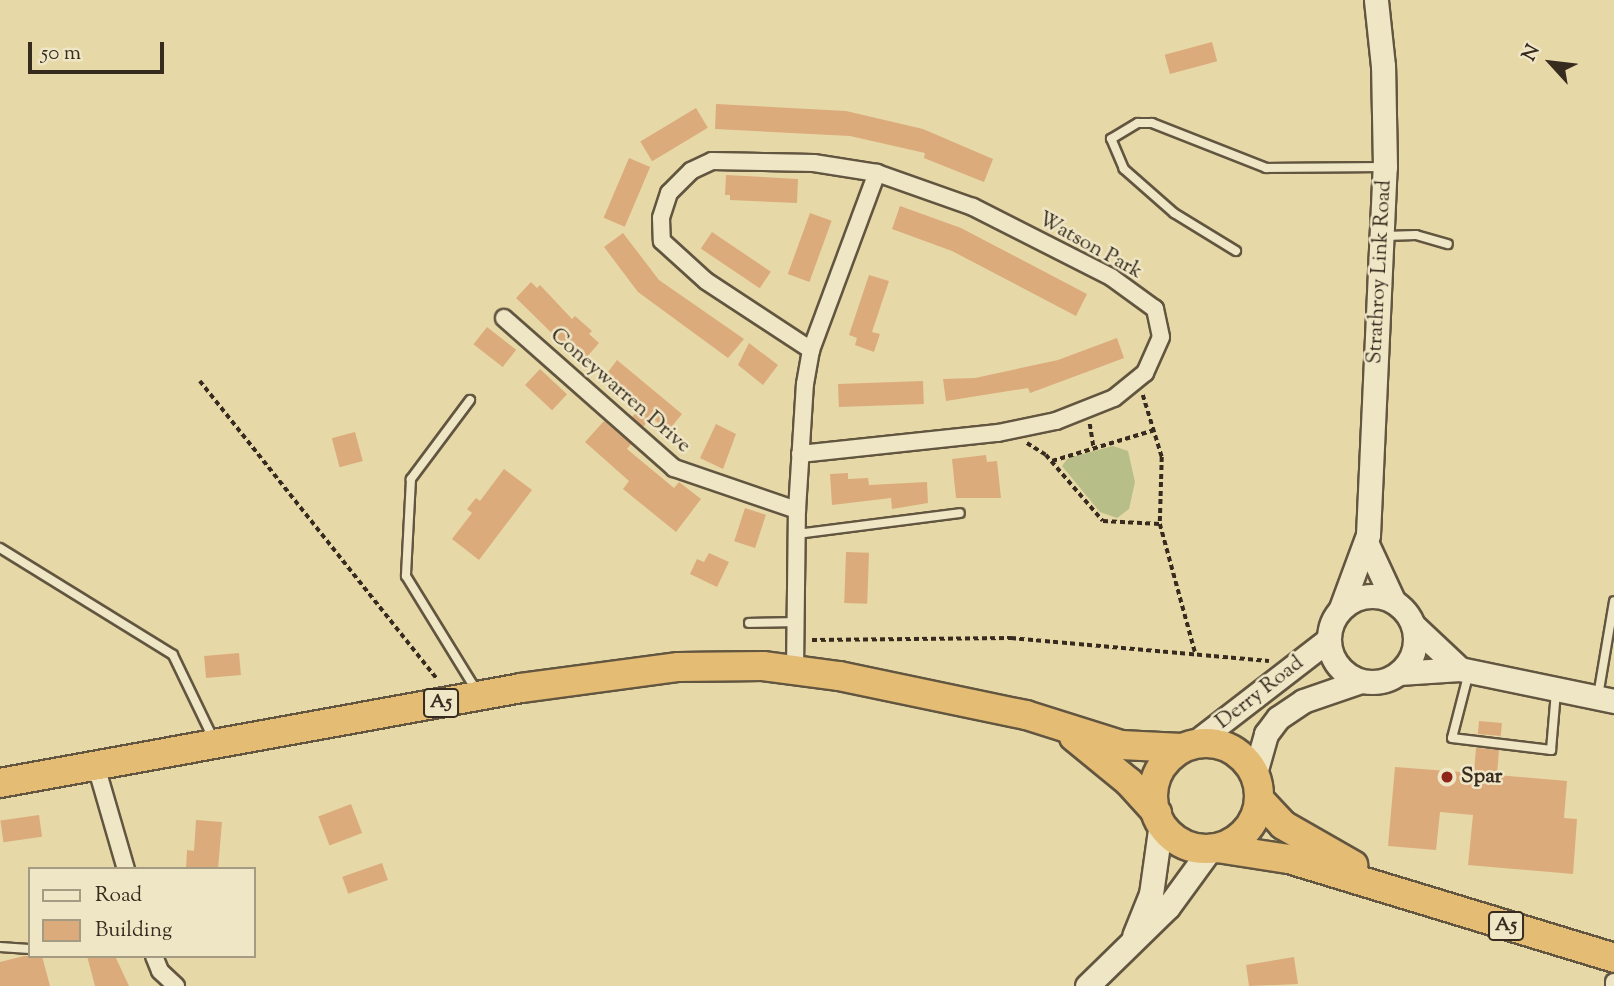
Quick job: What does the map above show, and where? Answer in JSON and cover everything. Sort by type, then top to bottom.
[{"type":"highway","name":"A5","points":[[0,783],[448,701],[679,667],[794,670],[943,695],[1121,746],[1187,747],[1215,743],[1231,749],[1283,825],[1398,889]]},
{"type":"highway","name":"A5","points":[[1060,727],[1129,782],[1159,818],[1187,845],[1289,859],[1398,889],[1614,958]]},
{"type":"highway","points":[[1159,818],[1154,789],[1159,772],[1187,747]]},
{"type":"highway","points":[[1214,848],[1243,835],[1252,823],[1257,786]]},
{"type":"main road","name":"Strathroy Link Road","points":[[1341,608],[1367,544],[1385,167],[1383,65],[1376,0]]},
{"type":"main road","name":"Strathroy Link Road","points":[[1367,544],[1393,600]]},
{"type":"main road","points":[[1464,671],[1414,626],[1393,600],[1364,596],[1341,608],[1328,640],[1339,668],[1361,681],[1375,682],[1399,673],[1464,671],[1556,692],[1606,700]]},
{"type":"main road","points":[[1399,673],[1414,652],[1414,626]]},
{"type":"main road","name":"Derry Road","points":[[1187,747],[1328,640]]},
{"type":"main road","name":"Derry Road","points":[[1257,786],[1266,734],[1278,718],[1303,701],[1361,681]]},
{"type":"main road","points":[[1132,942],[1151,894],[1159,818]]},
{"type":"main road","points":[[1087,986],[1168,907],[1214,848]]},
{"type":"street","name":"Watson Park","points":[[800,454],[998,433],[1056,421],[1114,398],[1145,373],[1161,337],[1155,309],[1111,277],[973,207],[877,173],[814,163],[712,161],[691,171],[669,193],[661,218],[662,241],[706,281],[811,350]]},
{"type":"street","points":[[794,670],[797,510],[811,350],[877,173]]},
{"type":"street","name":"Coneywarren Drive","points":[[504,318],[674,468],[797,510]]},
{"type":"street","points":[[96,766],[126,867]]},
{"type":"street","points":[[155,958],[160,971],[176,986]]},
{"type":"lane","points":[[1236,251],[1174,213],[1124,169],[1111,139],[1138,123],[1152,123],[1266,167],[1385,167]]},
{"type":"lane","points":[[1382,236],[1416,235],[1448,244]]},
{"type":"lane","points":[[470,400],[411,479],[406,576],[480,696]]},
{"type":"lane","points":[[797,534],[960,513]]},
{"type":"lane","points":[[0,548],[173,655],[216,744]]},
{"type":"lane","points":[[1606,700],[1614,601]]},
{"type":"lane","points":[[749,623],[796,622]]},
{"type":"lane","points":[[1464,671],[1452,738],[1551,750],[1556,692]]},
{"type":"lane","points":[[0,947],[28,949]]},
{"type":"path","points":[[1135,381],[1155,430],[1162,457],[1160,524],[1195,653]]},
{"type":"path","points":[[200,382],[439,681],[448,701]]},
{"type":"path","points":[[1088,408],[1094,449]]},
{"type":"path","points":[[1052,461],[1155,430]]},
{"type":"path","points":[[1046,455],[1103,521],[1160,524]]},
{"type":"path","points":[[796,640],[1011,638],[1272,661]]},
{"type":"green space","points":[[1113,446],[1128,451],[1135,482],[1129,509],[1117,518],[1100,512],[1062,466],[1068,458]]},
{"type":"building","points":[[1212,42],[1217,61],[1170,74],[1165,55]]},
{"type":"building","points":[[716,104],[846,111],[923,129],[993,159],[984,182],[924,158],[925,153],[850,136],[715,129]]},
{"type":"building","points":[[696,108],[708,128],[652,161],[640,141]]},
{"type":"building","points":[[629,158],[650,167],[625,227],[604,218]]},
{"type":"building","points":[[726,175],[798,179],[797,203],[730,200],[730,195],[725,195]]},
{"type":"building","points":[[900,206],[961,228],[1087,294],[1076,316],[952,251],[892,229]]},
{"type":"building","points":[[810,213],[832,221],[809,282],[788,274]]},
{"type":"building","points":[[712,232],[771,272],[760,288],[701,249]]},
{"type":"building","points":[[623,233],[659,280],[744,339],[728,358],[638,292],[604,247]]},
{"type":"building","points":[[869,275],[889,281],[872,332],[880,334],[874,352],[855,345],[857,338],[849,335]]},
{"type":"building","points":[[531,282],[537,288],[540,285],[572,319],[575,316],[592,331],[589,334],[599,343],[585,359],[569,344],[566,347],[516,298]]},
{"type":"building","points":[[487,327],[516,350],[503,367],[473,344]]},
{"type":"building","points":[[1117,338],[1124,358],[1030,393],[1028,388],[946,401],[943,379],[975,378],[1058,360]]},
{"type":"building","points":[[749,343],[778,365],[763,385],[738,365]]},
{"type":"building","points":[[617,360],[682,414],[668,431],[651,417],[643,427],[632,417],[640,408],[602,380]]},
{"type":"building","points":[[540,369],[567,394],[552,410],[525,385]]},
{"type":"building","points":[[923,381],[924,404],[839,407],[838,384]]},
{"type":"building","points":[[604,421],[631,444],[627,449],[674,488],[679,482],[701,499],[676,532],[623,489],[629,481],[585,442]]},
{"type":"building","points":[[716,424],[736,434],[723,469],[700,458]]},
{"type":"building","points":[[355,432],[363,461],[340,467],[332,438]]},
{"type":"building","points":[[986,455],[987,462],[997,461],[1001,498],[956,498],[952,459]]},
{"type":"building","points":[[504,469],[532,490],[479,560],[452,539],[472,513],[467,509],[476,498],[480,501]]},
{"type":"building","points":[[848,473],[848,479],[868,478],[869,485],[927,482],[928,503],[892,509],[891,498],[832,505],[830,474]]},
{"type":"building","points":[[745,508],[766,515],[755,548],[734,541]]},
{"type":"building","points":[[846,552],[869,553],[867,604],[844,603]]},
{"type":"building","points":[[709,553],[729,562],[717,587],[690,574],[697,559],[704,562]]},
{"type":"building","points":[[239,653],[241,675],[206,678],[204,656]]},
{"type":"building","points":[[1479,721],[1502,723],[1501,736],[1478,734]]},
{"type":"building","points":[[1476,748],[1499,750],[1497,775],[1567,781],[1564,818],[1577,819],[1573,874],[1468,865],[1473,815],[1440,812],[1436,850],[1388,846],[1395,767],[1474,773]]},
{"type":"building","points":[[351,804],[362,833],[329,845],[318,817]]},
{"type":"building","points":[[39,815],[42,837],[3,842],[0,820]]},
{"type":"building","points":[[196,820],[222,822],[218,867],[186,867],[187,850],[194,851]]},
{"type":"building","points":[[382,863],[388,880],[348,894],[342,877]]},
{"type":"building","points":[[24,956],[43,958],[50,986],[0,986],[0,962]]},
{"type":"building","points":[[1294,957],[1298,984],[1249,986],[1246,965]]},
{"type":"building","points":[[88,958],[116,958],[129,986],[95,986]]},
{"type":"place","name":"Spar","points":[[1447,777]]}]
